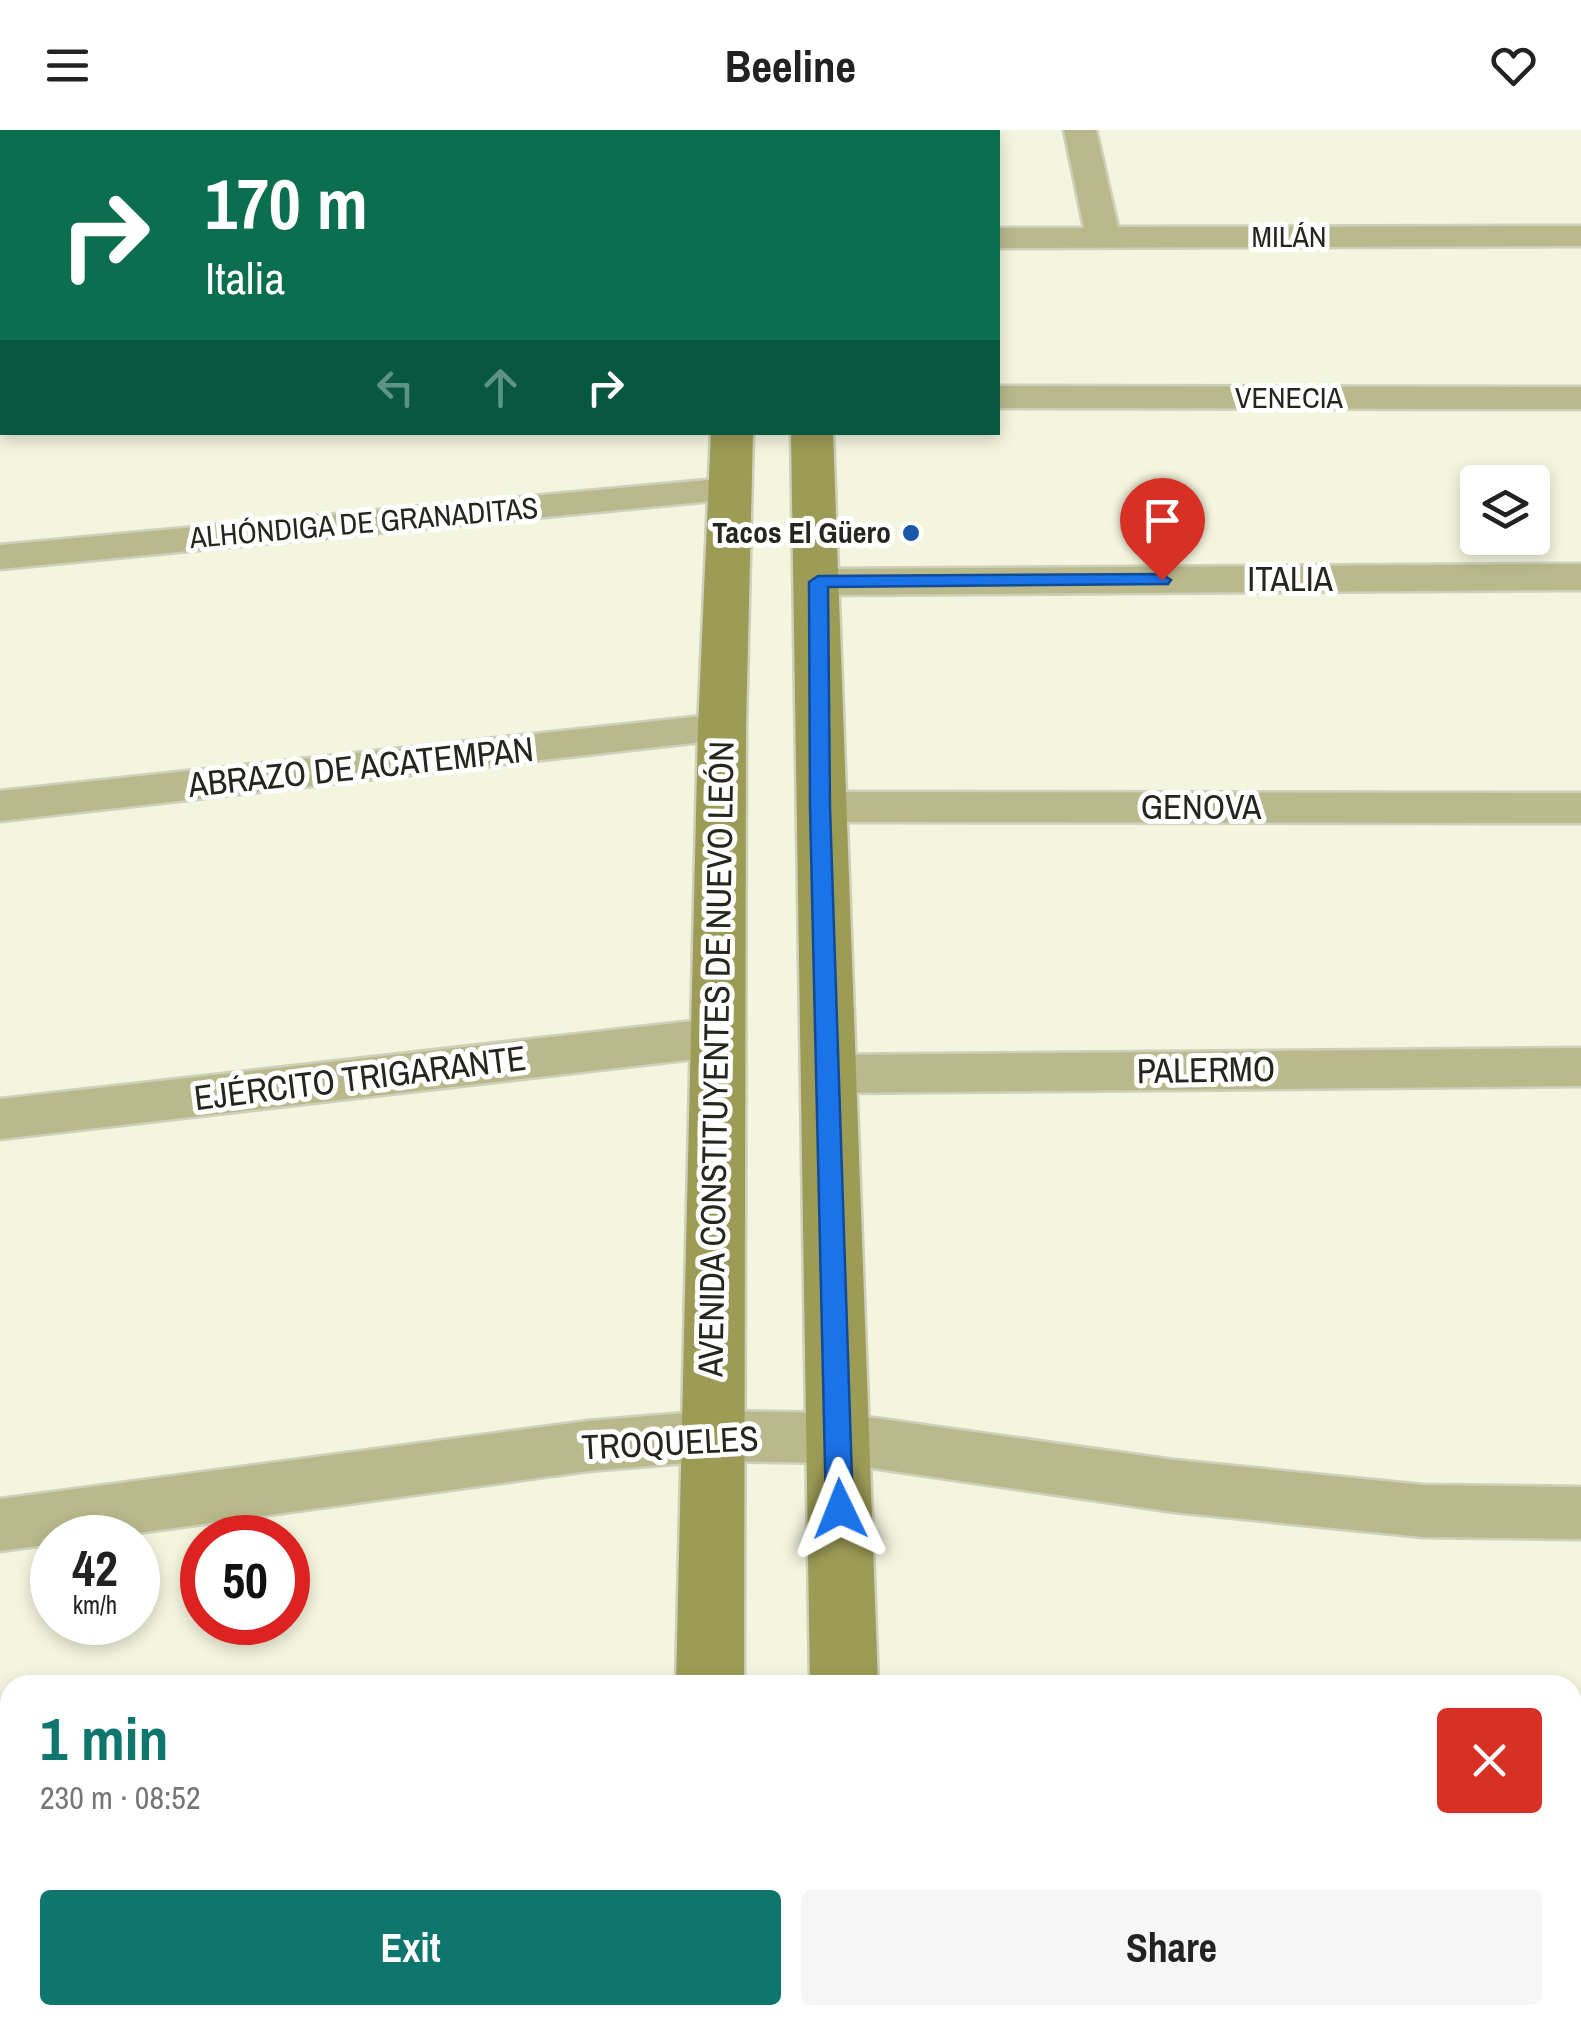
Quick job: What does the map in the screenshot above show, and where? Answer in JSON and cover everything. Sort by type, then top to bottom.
[{"type":"main road","name":"AVENIDA CONSTITUYENTES DE NUEVO LEÓN","points":[[710,1675],[710,1436],[720,1037],[722,728],[732,435]]},
{"type":"main road","points":[[812,435],[844,1675]]},
{"type":"street","points":[[1080,130],[1104,237]]},
{"type":"street","name":"MILÁN","points":[[1000,238],[1581,236]]},
{"type":"street","name":"VENECIA","points":[[1000,397],[1581,398]]},
{"type":"street","name":"ALHÓNDIGA DE GRANADITAS","points":[[0,557],[729,490]]},
{"type":"street","name":"ITALIA","points":[[818,582],[1581,578]]},
{"type":"street","name":"ABRAZO DE ACATEMPAN","points":[[0,806],[722,728]]},
{"type":"street","name":"GENOVA","points":[[820,807],[1581,808]]},
{"type":"street","name":"EJÉRCITO TRIGARANTE","points":[[0,1119],[720,1037]]},
{"type":"street","name":"PALERMO","points":[[830,1074],[1581,1067]]},
{"type":"street","name":"TROQUELES","points":[[0,1525],[588,1446],[710,1436],[838,1438],[1174,1486],[1423,1512],[1581,1513]]},
{"type":"place","name":"Tacos El Güero","points":[[911,533]]},
{"type":"route","points":[[840,1509],[820,807],[818,582],[1162,580]]}]
